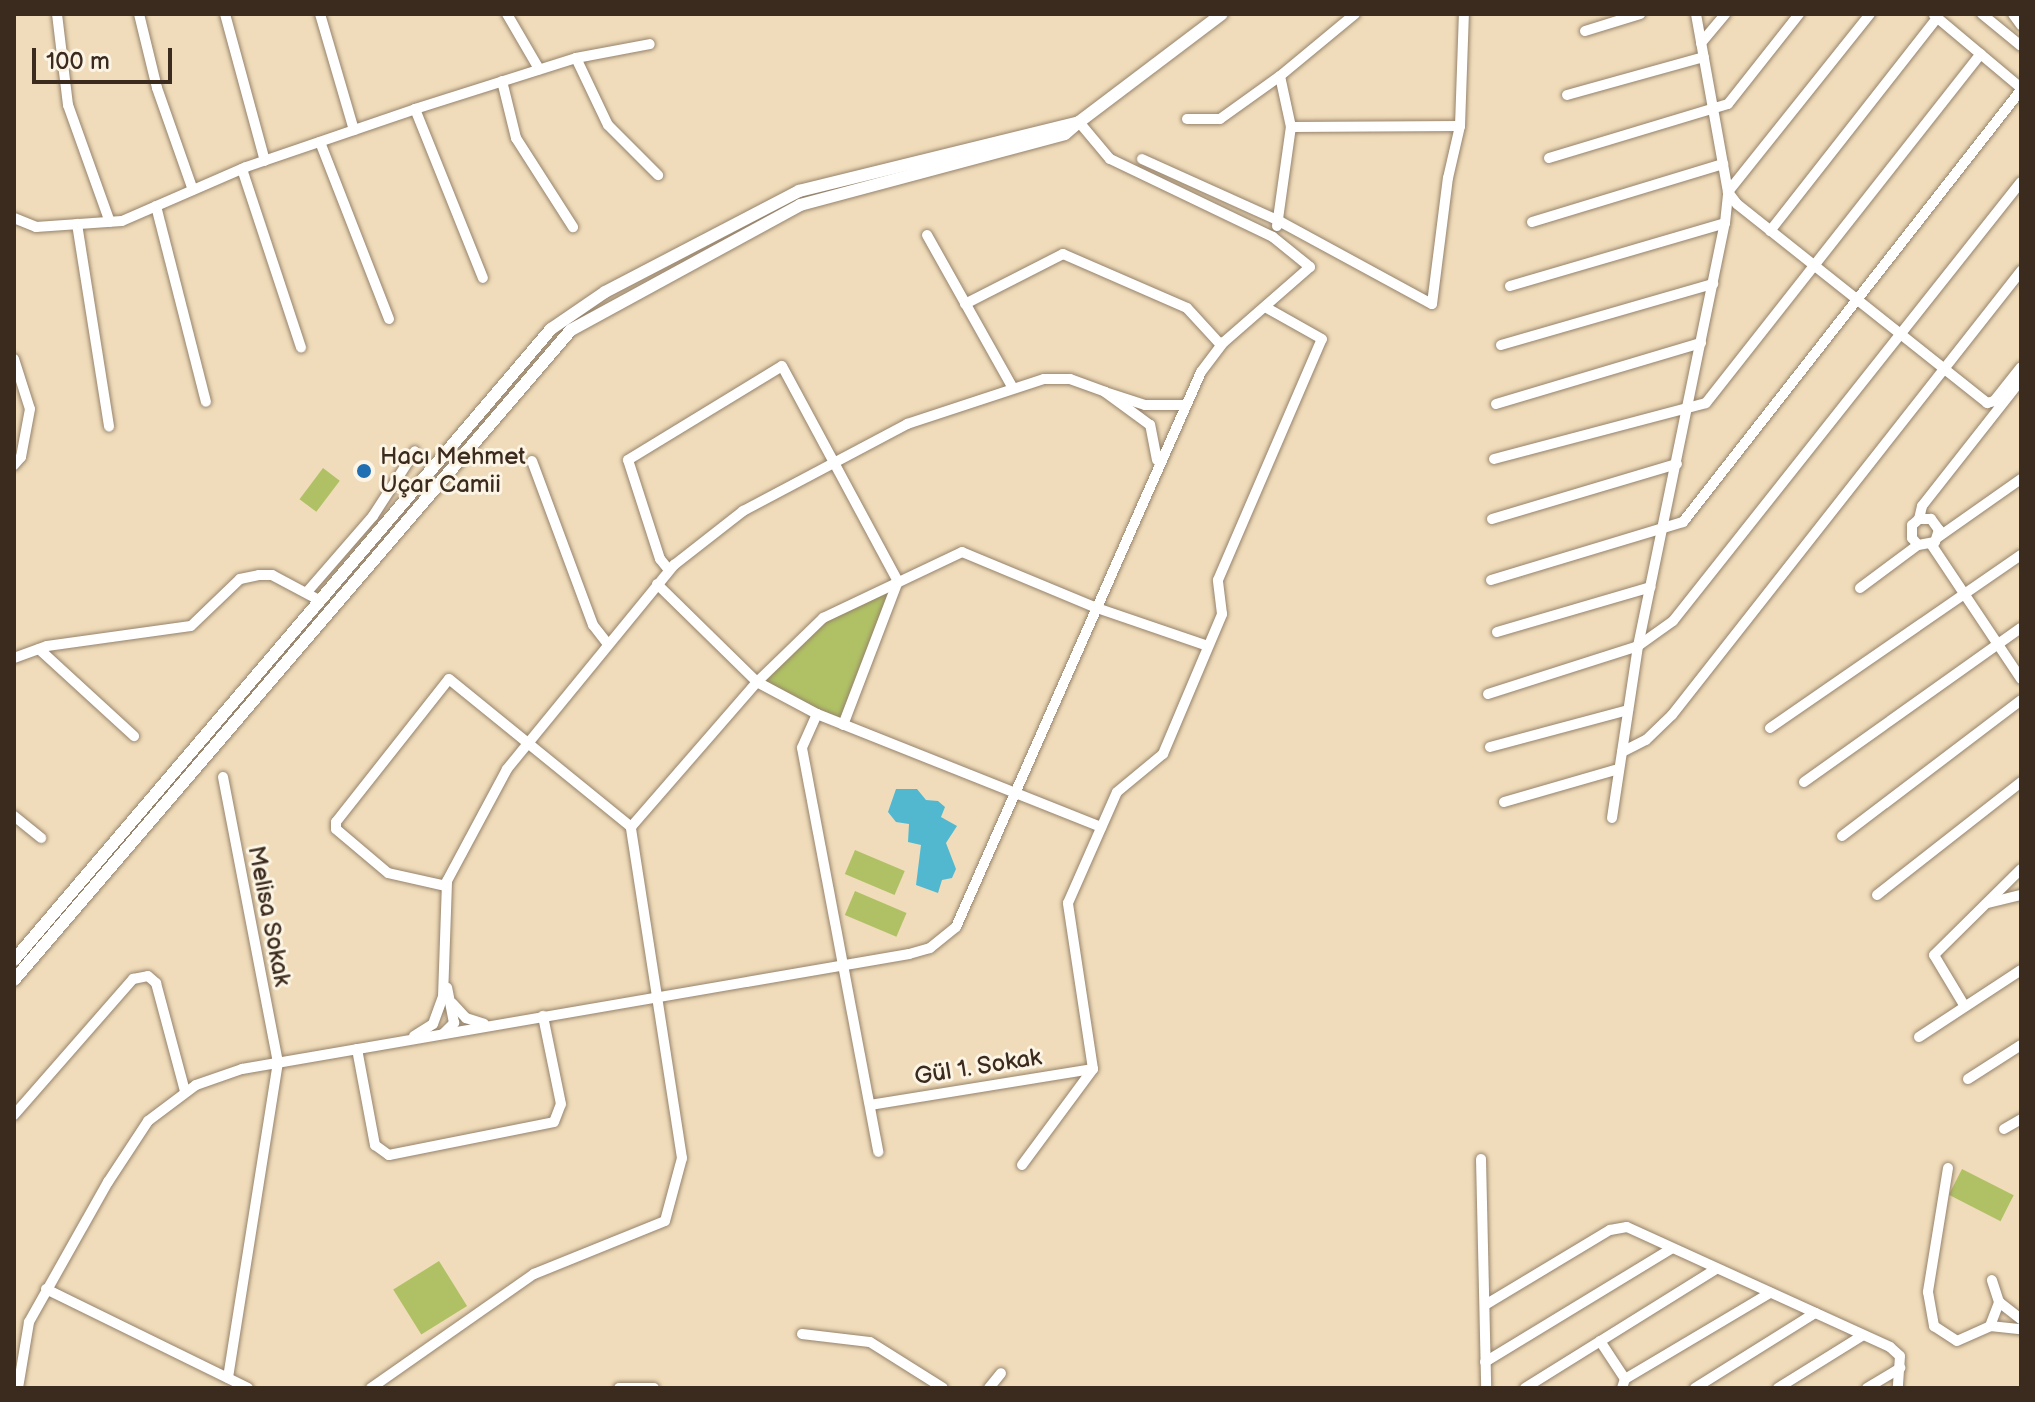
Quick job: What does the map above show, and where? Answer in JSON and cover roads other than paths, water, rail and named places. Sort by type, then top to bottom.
[{"type":"main road","points":[[14,980],[573,312],[799,191],[1079,122],[1222,14]]},
{"type":"main road","points":[[14,960],[321,601],[528,366]]},
{"type":"street","points":[[57,14],[68,105],[110,222]]},
{"type":"street","points":[[139,14],[157,88],[193,190]]},
{"type":"street","points":[[225,14],[265,161]]},
{"type":"street","points":[[320,14],[354,130]]},
{"type":"street","points":[[507,14],[539,69]]},
{"type":"street","points":[[1187,119],[1220,119],[1280,76],[1355,14]]},
{"type":"street","points":[[1142,159],[1279,221],[1432,304],[1448,178],[1460,126],[1464,14]]},
{"type":"street","points":[[1585,31],[1640,14]]},
{"type":"street","points":[[1612,818],[1615,770],[1622,752],[1638,646],[1725,223],[1728,192],[1696,14]]},
{"type":"street","points":[[1701,43],[1725,14]]},
{"type":"street","points":[[1549,158],[1714,111],[1728,104],[1799,14]]},
{"type":"street","points":[[1728,192],[1870,14]]},
{"type":"street","points":[[1982,14],[2021,46]]},
{"type":"street","points":[[2013,14],[2021,25]]},
{"type":"street","points":[[1491,580],[1683,522],[2021,89],[1935,16],[1770,231]]},
{"type":"street","points":[[14,218],[36,227],[110,222],[242,169],[415,109],[576,58],[650,44]]},
{"type":"street","points":[[1494,459],[1706,403],[1981,54]]},
{"type":"street","points":[[1567,95],[1704,57]]},
{"type":"street","points":[[576,58],[608,125],[658,175]]},
{"type":"street","points":[[1273,237],[1279,221],[1291,127],[1280,76]]},
{"type":"street","points":[[502,81],[516,138],[573,227]]},
{"type":"street","points":[[415,109],[483,278]]},
{"type":"street","points":[[18,1388],[17,1359],[29,1322],[134,1140],[185,1091],[217,1075],[920,951],[947,936],[965,913],[1094,607],[1185,405],[1221,345],[1310,267],[1273,237],[1137,176],[1110,159],[1079,122]]},
{"type":"street","points":[[1291,127],[1460,126]]},
{"type":"street","points":[[320,142],[389,319]]},
{"type":"street","points":[[1532,222],[1723,164]]},
{"type":"street","points":[[242,169],[301,347]]},
{"type":"street","points":[[1488,694],[1638,646],[1673,621],[2021,182]]},
{"type":"street","points":[[1728,192],[1770,231],[1987,403],[1994,401],[2021,367]]},
{"type":"street","points":[[156,206],[206,402]]},
{"type":"street","points":[[1510,286],[1725,223]]},
{"type":"street","points":[[77,224],[109,426]]},
{"type":"street","points":[[927,235],[1013,388]]},
{"type":"street","points":[[965,304],[1063,254],[1187,308],[1221,345]]},
{"type":"street","points":[[1622,752],[1646,740],[1672,715],[2021,271]]},
{"type":"street","points":[[1501,345],[1713,284]]},
{"type":"street","points":[[1022,1165],[1093,1069],[1068,903],[1117,792],[1163,754],[1222,614],[1218,580],[1322,339],[1265,307]]},
{"type":"street","points":[[1496,404],[1701,343]]},
{"type":"street","points":[[14,359],[30,409],[21,457],[14,465]]},
{"type":"street","points":[[669,570],[660,559],[628,460],[782,366],[836,461],[898,581],[843,725]]},
{"type":"street","points":[[405,1040],[437,1017],[445,974],[446,886],[524,742],[669,570],[743,511],[836,461],[907,424],[1013,388],[1057,378],[1145,405],[1185,405]]},
{"type":"street","points":[[1918,545],[1910,529],[1919,519],[1922,506],[2021,380]]},
{"type":"street","points":[[1105,392],[1161,429],[1178,418]]},
{"type":"street","points":[[2004,401],[2021,392]]},
{"type":"street","points":[[1146,420],[1157,446],[1156,467]]},
{"type":"street","points":[[307,592],[373,516],[415,451]]},
{"type":"street","points":[[532,461],[593,625],[607,643]]},
{"type":"street","points":[[1492,519],[1677,464]]},
{"type":"street","points":[[1860,588],[1918,545],[1934,541],[2021,479]]},
{"type":"street","points":[[1919,519],[1935,522],[1934,541],[2021,679]]},
{"type":"street","points":[[631,827],[757,682],[823,618],[962,552],[1094,607],[1208,646]]},
{"type":"street","points":[[1770,728],[2021,555]]},
{"type":"street","points":[[14,658],[39,649],[191,626],[240,579],[259,575],[307,592],[321,601]]},
{"type":"street","points":[[657,584],[757,682],[843,725],[1101,827]]},
{"type":"street","points":[[1497,632],[1651,587]]},
{"type":"street","points":[[1804,782],[2021,628]]},
{"type":"street","points":[[39,649],[134,736]]},
{"type":"street","points":[[371,1388],[534,1274],[665,1221],[682,1158],[631,827],[449,679],[336,822],[336,829],[388,873],[446,886]]},
{"type":"street","points":[[1842,836],[2021,700]]},
{"type":"street","points":[[1490,747],[1628,710]]},
{"type":"street","points":[[817,714],[802,748],[878,1152]]},
{"type":"street","points":[[1504,802],[1615,770]]},
{"type":"street","name":"Melisa Sokak","points":[[223,777],[278,1062],[271,1134],[228,1378]]},
{"type":"street","points":[[1877,895],[2021,782]]},
{"type":"street","points":[[14,816],[41,838]]},
{"type":"street","points":[[1964,1005],[1934,955],[2021,869]]},
{"type":"street","points":[[1986,903],[2021,895]]},
{"type":"street","points":[[1919,1037],[2021,970]]},
{"type":"street","points":[[443,1034],[454,1023],[445,974]]},
{"type":"street","points":[[14,1115],[133,979],[148,976],[156,983],[185,1091]]},
{"type":"street","points":[[450,999],[466,1018],[494,1025]]},
{"type":"street","points":[[357,1049],[375,1145],[389,1155],[554,1122],[561,1104],[543,1016]]},
{"type":"street","points":[[1968,1079],[2021,1045]]},
{"type":"street","name":"Gül 1. Sokak","points":[[870,1105],[1093,1069]]},
{"type":"street","points":[[2004,1129],[2021,1119]]},
{"type":"street","points":[[1481,1159],[1486,1388]]},
{"type":"street","points":[[1948,1168],[1928,1292],[1934,1326],[1957,1341],[1990,1326],[2021,1329]]},
{"type":"street","points":[[1485,1305],[1610,1230],[1627,1227],[1890,1347],[1900,1356],[1898,1388]]},
{"type":"street","points":[[1485,1362],[1671,1249]]},
{"type":"street","points":[[1525,1388],[1716,1269]]},
{"type":"street","points":[[1992,1280],[1999,1302],[2021,1319]]},
{"type":"street","points":[[46,1289],[248,1388]]},
{"type":"street","points":[[1600,1341],[1623,1383],[1770,1293]]},
{"type":"street","points":[[1990,1326],[1999,1302]]},
{"type":"street","points":[[1695,1388],[1815,1313]]},
{"type":"street","points":[[802,1334],[870,1342],[943,1388]]},
{"type":"street","points":[[1778,1388],[1863,1335]]},
{"type":"street","points":[[1867,1388],[1900,1368]]},
{"type":"street","points":[[989,1388],[1001,1373]]},
{"type":"street","points":[[619,1388],[654,1388]]},
{"type":"water","points":[[896,789],[917,789],[926,800],[938,801],[945,807],[941,817],[957,826],[946,843],[956,869],[952,878],[942,880],[938,893],[916,885],[921,845],[908,842],[909,824],[896,822],[888,812]]},
{"type":"place","name":"Hacı Mehmet Uçar Camii","points":[[364,471]]}]
